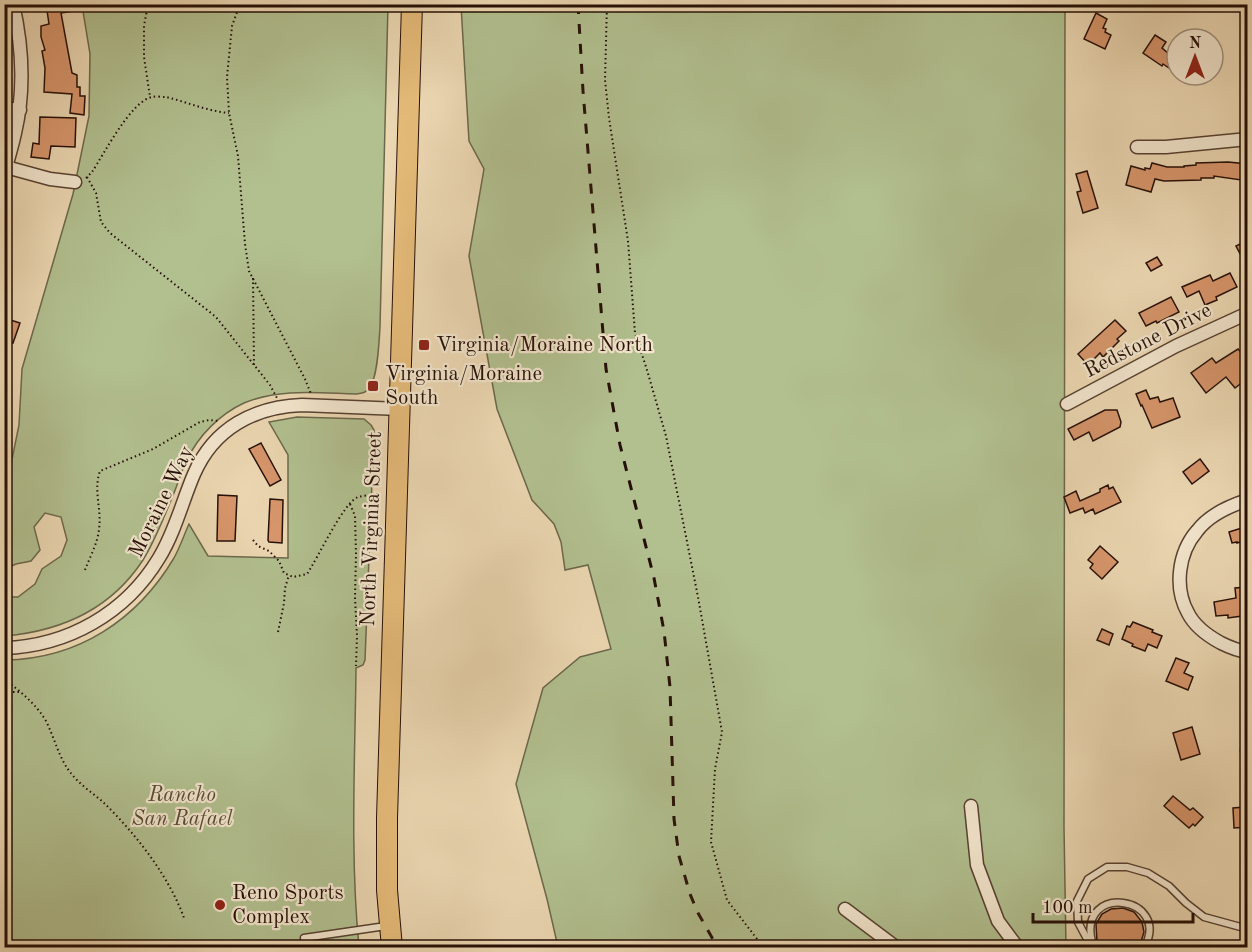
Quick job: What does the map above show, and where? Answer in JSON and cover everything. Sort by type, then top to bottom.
[{"type":"main road","name":"North Virginia Street","points":[[392,948],[386,860],[412,4]]},
{"type":"street","points":[[13,4],[22,58],[22,84],[20,110],[5,170],[50,178],[81,180]]},
{"type":"street","points":[[4,108],[20,110]]},
{"type":"street","points":[[1137,147],[1166,147],[1248,139]]},
{"type":"street","name":"Redstone Drive","points":[[1067,404],[1176,346],[1248,313]]},
{"type":"street","name":"Moraine Way","points":[[4,648],[41,644],[63,637],[104,618],[134,591],[159,558],[173,530],[201,460],[227,430],[255,413],[288,405],[400,409]]},
{"type":"street","points":[[1247,654],[1211,638],[1198,627],[1183,601],[1180,569],[1184,552],[1196,531],[1225,509],[1248,500]]},
{"type":"street","points":[[971,806],[977,865],[998,921],[1018,948]]},
{"type":"street","points":[[845,909],[897,948]]},
{"type":"lane","points":[[1095,948],[1078,922],[1077,901],[1088,879],[1107,867],[1127,867],[1148,873],[1169,886],[1204,917],[1248,929]]},
{"type":"lane","points":[[1095,948],[1090,934],[1090,925],[1094,916],[1107,904],[1116,902],[1134,905],[1142,912],[1149,931],[1148,941],[1144,948]]},
{"type":"lane","points":[[304,938],[390,926]]},
{"type":"path","points":[[148,4],[144,26],[144,57],[150,97]]},
{"type":"path","points":[[240,4],[232,26],[227,77],[229,113],[238,156],[249,271],[316,405]]},
{"type":"path","points":[[608,4],[605,80],[628,241],[635,333],[666,436],[723,732],[715,769],[711,842],[727,900],[764,948]]},
{"type":"path","points":[[229,113],[201,108],[164,97],[150,97],[134,108],[92,172],[81,180],[96,194],[101,222],[110,233],[216,317],[254,365],[276,396],[280,407]]},
{"type":"path","points":[[253,278],[254,365]]},
{"type":"path","points":[[85,570],[99,529],[96,482],[100,471],[153,449],[200,422],[220,421],[227,430]]},
{"type":"path","points":[[253,540],[279,561],[284,573],[292,578],[307,574],[344,510],[356,498],[397,496]]},
{"type":"path","points":[[350,504],[355,516],[356,666]]},
{"type":"path","points":[[279,632],[289,575]]},
{"type":"path","points":[[4,679],[21,691],[45,720],[59,755],[75,778],[126,825],[164,875],[184,918]]},
{"type":"path","points":[[4,692],[21,691]]},
{"type":"green space","points":[[196,4],[388,5],[380,327],[378,359],[372,383],[368,390],[356,394],[299,392],[271,395],[244,403],[227,413],[204,434],[192,451],[147,553],[116,592],[100,604],[65,623],[46,629],[5,636],[5,597],[18,597],[35,584],[42,569],[61,556],[67,540],[61,517],[45,513],[34,527],[40,550],[31,561],[5,569],[4,484],[7,484],[19,425],[22,369],[73,194],[89,116],[90,54],[82,5],[179,5],[188,11]]},
{"type":"green space","points":[[461,5],[1065,5],[1064,827],[1066,947],[558,947],[516,784],[543,688],[580,657],[611,649],[588,565],[565,570],[561,542],[554,524],[532,500],[497,409],[469,256],[484,169],[469,141]]},
{"type":"green space","name":"Rancho San Rafael","points":[[297,417],[364,419],[374,430],[365,660],[363,665],[356,668],[354,843],[359,947],[5,947],[5,660],[32,658],[81,644],[124,617],[159,580],[174,558],[189,524],[208,556],[288,558],[288,455],[269,422]]},
{"type":"building","points":[[46,4],[86,4],[87,9],[61,13],[72,73],[77,75],[80,96],[85,96],[84,115],[70,113],[72,94],[44,92],[45,68],[42,51],[45,50],[41,37],[41,26],[49,24]]},
{"type":"building","points":[[1096,13],[1107,19],[1103,28],[1111,35],[1105,49],[1084,39]]},
{"type":"building","points":[[1155,35],[1165,41],[1162,48],[1165,51],[1165,65],[1162,66],[1143,53]]},
{"type":"building","points":[[40,117],[76,118],[75,147],[51,146],[49,159],[31,157],[33,143],[39,144]]},
{"type":"building","points":[[1152,163],[1167,167],[1184,167],[1196,165],[1196,163],[1248,164],[1248,181],[1214,176],[1214,178],[1201,178],[1201,180],[1164,181],[1155,179],[1151,192],[1126,185],[1131,166],[1145,170],[1145,168],[1150,169]]},
{"type":"building","points":[[1087,171],[1098,208],[1083,213],[1077,192],[1081,191],[1076,174]]},
{"type":"building","points":[[1248,240],[1248,269],[1236,246]]},
{"type":"building","points":[[1157,257],[1162,265],[1151,271],[1146,263]]},
{"type":"building","points":[[1230,273],[1237,287],[1205,305],[1199,291],[1187,297],[1182,287],[1210,275],[1213,281]]},
{"type":"building","points":[[1171,297],[1179,312],[1146,326],[1139,313]]},
{"type":"building","points":[[4,318],[20,323],[13,343],[4,340]]},
{"type":"building","points":[[1115,320],[1126,331],[1103,357],[1100,353],[1088,365],[1078,354]]},
{"type":"building","points":[[1238,349],[1248,360],[1248,378],[1235,388],[1226,377],[1206,393],[1191,373],[1212,358],[1216,363]]},
{"type":"building","points":[[1146,390],[1150,399],[1158,397],[1160,402],[1173,398],[1180,417],[1152,428],[1136,394]]},
{"type":"building","points":[[1105,410],[1117,410],[1121,422],[1120,427],[1093,441],[1089,432],[1074,440],[1068,429]]},
{"type":"building","points":[[261,443],[281,480],[270,486],[249,449]]},
{"type":"building","points":[[1200,459],[1209,471],[1192,484],[1183,472]]},
{"type":"building","points":[[1108,485],[1109,489],[1113,487],[1121,502],[1095,514],[1093,509],[1085,513],[1083,508],[1070,513],[1064,497],[1076,491],[1080,501],[1100,492],[1100,489]]},
{"type":"building","points":[[218,495],[237,496],[235,541],[217,541]]},
{"type":"building","points":[[270,499],[283,500],[282,543],[268,540]]},
{"type":"building","points":[[1248,526],[1248,540],[1232,543],[1229,532]]},
{"type":"building","points":[[1100,546],[1118,562],[1102,579],[1090,568],[1093,564],[1088,560]]},
{"type":"building","points":[[1248,587],[1248,611],[1242,612],[1242,616],[1228,618],[1228,615],[1216,616],[1214,602],[1236,598],[1235,588]]},
{"type":"building","points":[[1133,622],[1162,636],[1157,648],[1148,644],[1145,651],[1122,639],[1127,626],[1130,627]]},
{"type":"building","points":[[1102,629],[1113,634],[1109,645],[1097,640]]},
{"type":"building","points":[[1176,658],[1189,663],[1184,673],[1193,677],[1188,690],[1166,681]]},
{"type":"building","points":[[1192,727],[1200,754],[1181,760],[1173,733]]},
{"type":"building","points":[[1173,796],[1203,817],[1195,826],[1193,824],[1189,828],[1164,806]]},
{"type":"building","points":[[1233,808],[1248,808],[1248,827],[1234,828]]},
{"type":"building","points":[[1123,908],[1134,912],[1142,922],[1144,932],[1140,945],[1137,948],[1101,948],[1097,942],[1096,924],[1102,914],[1111,909]]},
{"type":"railway","points":[[578,4],[606,369],[620,445],[654,578],[664,631],[670,687],[674,819],[679,856],[698,913],[718,948]]},
{"type":"place","name":"Virginia/Moraine North","points":[[424,345]]},
{"type":"place","name":"Virginia/Moraine South","points":[[373,386]]},
{"type":"place","name":"Reno Sports Complex","points":[[220,905]]}]
